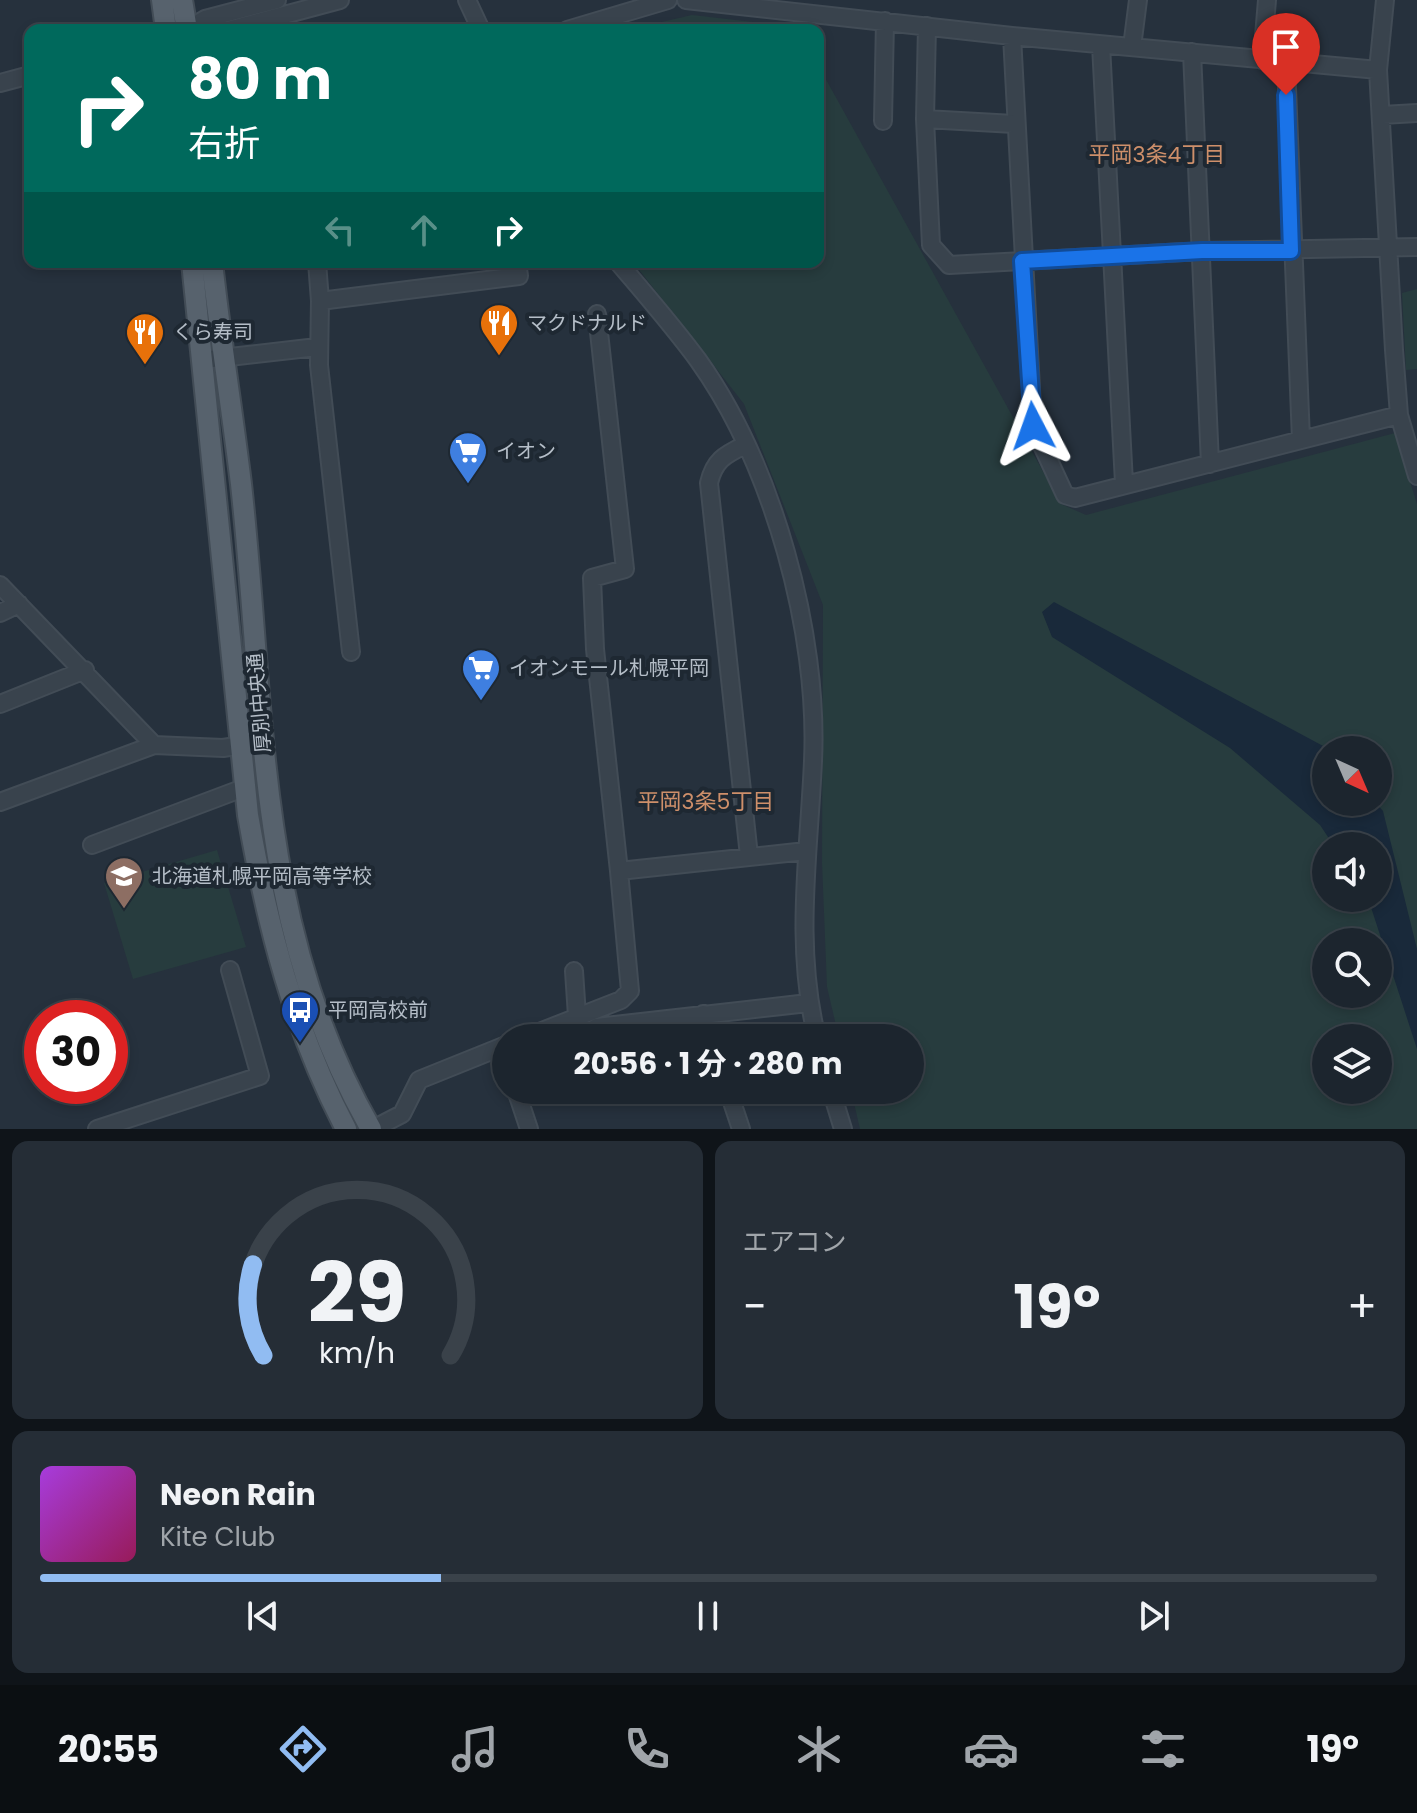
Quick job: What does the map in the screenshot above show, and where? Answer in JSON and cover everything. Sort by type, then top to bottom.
[{"type":"main road","points":[[162,0],[165,24]]},
{"type":"main road","points":[[182,0],[186,24]]},
{"type":"main road","name":"厚別中央通","points":[[193,268],[246,787],[263,900],[288,998],[346,1129]]},
{"type":"main road","name":"厚別中央通","points":[[213,268],[241,483],[263,749],[286,910],[310,996],[372,1129]]},
{"type":"street","points":[[197,24],[205,19],[277,0]]},
{"type":"street","points":[[250,24],[340,0]]},
{"type":"street","points":[[467,0],[478,24]]},
{"type":"street","points":[[587,24],[668,0]]},
{"type":"street","points":[[686,0],[1012,36],[1378,70]]},
{"type":"street","points":[[1132,47],[1138,0]]},
{"type":"street","points":[[1262,60],[1267,0]]},
{"type":"street","points":[[1385,0],[1378,70],[1399,415],[1417,476]]},
{"type":"street","points":[[883,121],[885,21]]},
{"type":"street","points":[[927,26],[925,119],[931,245],[949,265],[1202,251],[1417,247]]},
{"type":"street","points":[[1012,36],[1014,124],[1033,426],[1065,495],[1075,498],[1399,415]]},
{"type":"street","points":[[1101,45],[1124,483]]},
{"type":"street","points":[[1192,52],[1210,464]]},
{"type":"street","points":[[1286,63],[1291,251],[1301,440]]},
{"type":"street","points":[[0,83],[24,77]]},
{"type":"street","points":[[1382,115],[1417,113]]},
{"type":"street","points":[[925,119],[1014,124]]},
{"type":"street","points":[[317,268],[320,301],[317,347],[351,652]]},
{"type":"street","points":[[320,301],[519,276],[518,268]]},
{"type":"street","points":[[623,268],[699,362],[745,445],[777,522],[803,626],[810,681],[813,758],[806,851],[804,941],[808,1003],[813,1024]]},
{"type":"street","points":[[558,1024],[621,1000],[630,991],[595,649],[592,578],[625,569],[597,314]]},
{"type":"street","points":[[201,361],[317,347]]},
{"type":"street","points":[[745,445],[713,465],[709,483],[749,856]]},
{"type":"street","points":[[0,585],[154,745]]},
{"type":"street","points":[[0,613],[19,604]]},
{"type":"street","points":[[0,704],[85,670]]},
{"type":"street","points":[[0,802],[154,745],[223,748],[242,745]]},
{"type":"street","points":[[92,845],[246,787]]},
{"type":"street","points":[[619,871],[806,851]]},
{"type":"street","points":[[97,1129],[122,1125],[260,1076],[230,970]]},
{"type":"street","points":[[574,971],[577,1016]]},
{"type":"street","points":[[621,1024],[808,1003]]},
{"type":"street","points":[[703,1014],[706,1024]]},
{"type":"street","points":[[372,1129],[402,1114],[419,1080],[492,1051]]},
{"type":"street","points":[[521,1104],[529,1129]]},
{"type":"street","points":[[733,1104],[741,1129]]},
{"type":"street","points":[[835,1104],[843,1129]]},
{"type":"green space","points":[[692,15],[771,24],[653,24]]},
{"type":"green space","points":[[824,76],[1061,504],[1086,515],[1395,433],[1417,504],[1417,1129],[860,1129],[854,1104],[924,1104],[924,1024],[836,1024],[827,987],[822,863],[823,605],[744,404],[638,268],[824,268]]},
{"type":"green space","points":[[1417,289],[1417,369],[1406,370],[1402,293]]},
{"type":"green space","points":[[217,850],[246,947],[133,979],[104,883]]},
{"type":"water","points":[[1054,602],[1312,740],[1312,816],[1384,816],[1388,832],[1325,832],[1230,748],[1052,637],[1042,612]]},
{"type":"water","points":[[1392,848],[1417,949],[1417,1049],[1392,972],[1392,928],[1378,928],[1373,912],[1392,912]]},
{"type":"place","name":"マクドナルド","points":[[499,357]]},
{"type":"place","name":"くら寿司","points":[[145,366]]},
{"type":"place","name":"イオン","points":[[468,485]]},
{"type":"place","name":"イオンモール札幌平岡","points":[[481,702]]},
{"type":"place","name":"北海道札幌平岡高等学校","points":[[124,910]]},
{"type":"place","name":"平岡高校前","points":[[300,1044]]},
{"type":"district","name":"平岡3条4丁目","points":[[1157,154]]},
{"type":"district","name":"平岡3条5丁目","points":[[706,801]]},
{"type":"route","points":[[1033,426],[1022,261],[1202,251],[1291,251],[1286,95]]}]
